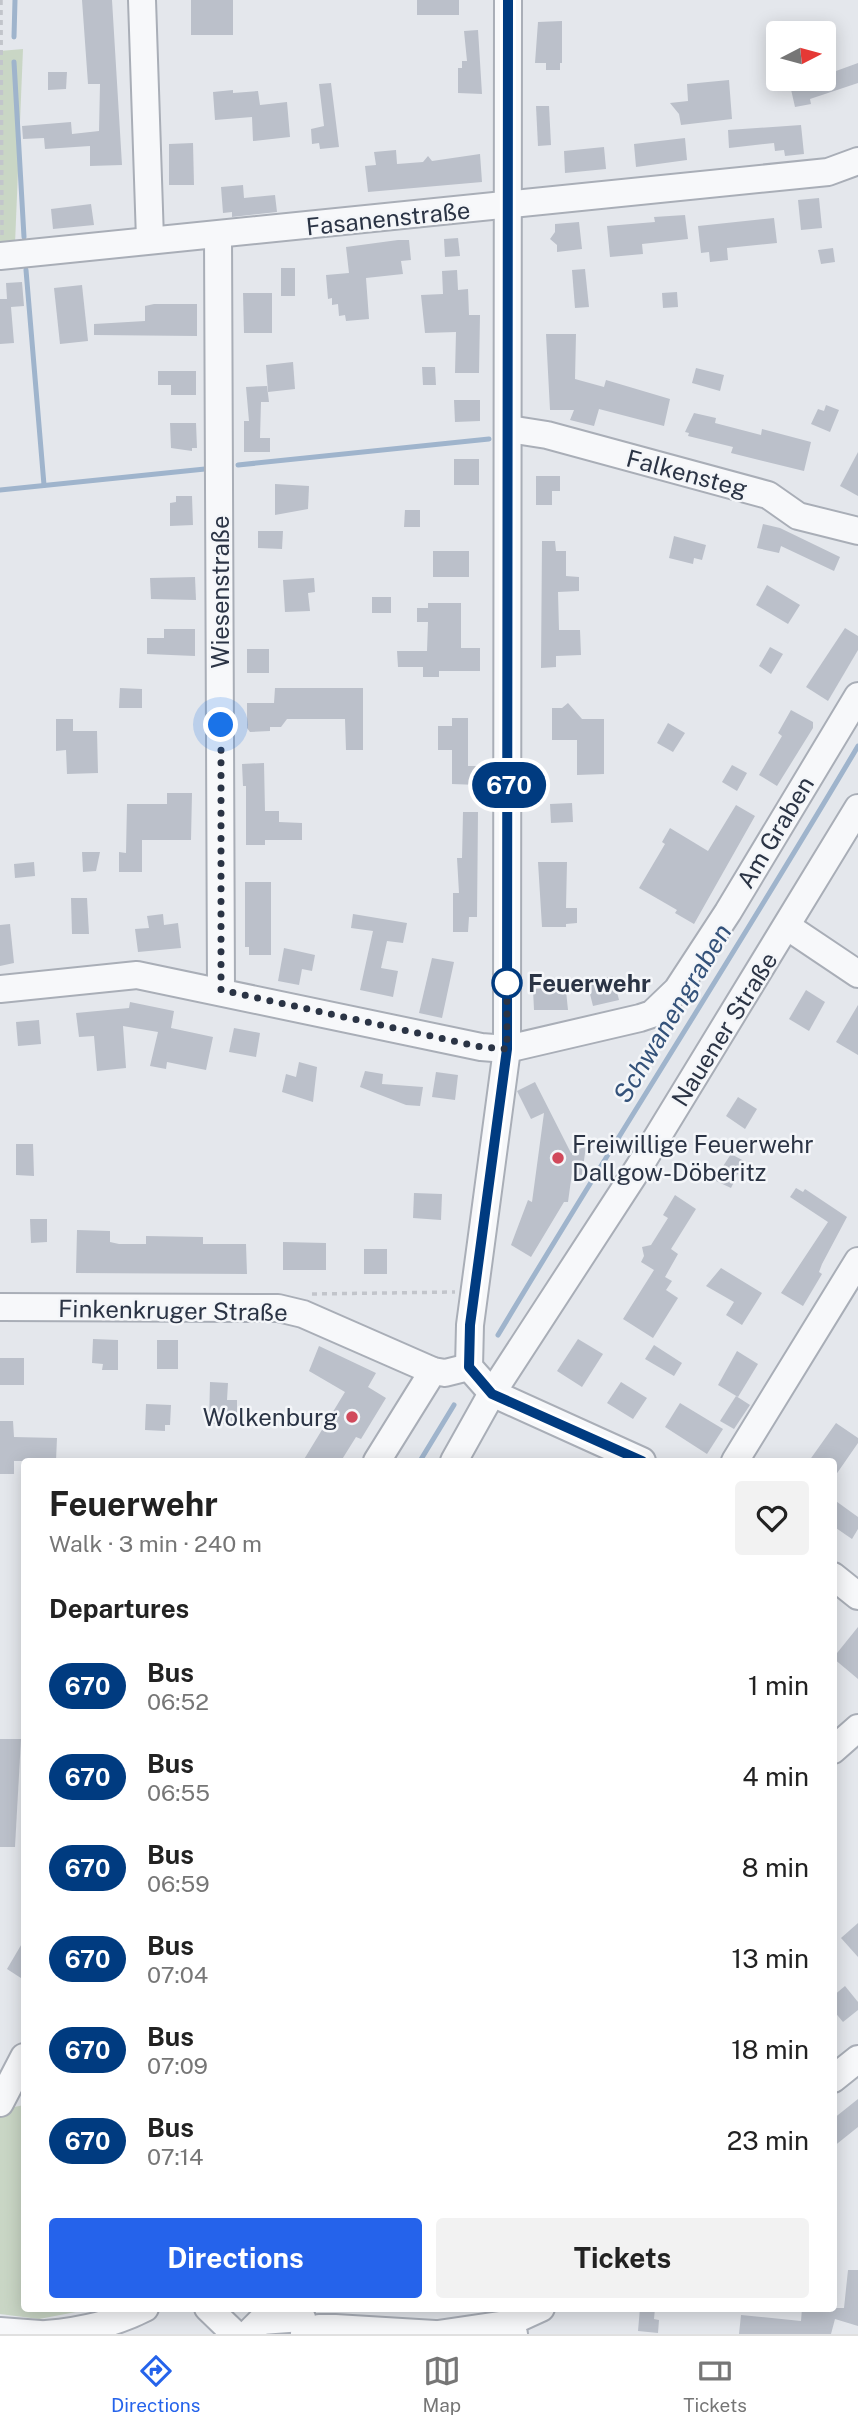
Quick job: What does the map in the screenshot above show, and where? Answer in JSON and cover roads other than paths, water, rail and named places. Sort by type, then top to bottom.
[{"type":"street","points":[[142,0],[150,239]]},
{"type":"street","points":[[509,0],[506,205],[509,429],[507,1049],[468,1346],[469,1367],[492,1394],[635,1458]]},
{"type":"street","name":"Fasanenstraße","points":[[1,256],[828,172],[858,161]]},
{"type":"street","name":"Wiesenstraße","points":[[218,235],[221,990]]},
{"type":"street","name":"Falkensteg","points":[[509,429],[547,435],[768,495],[798,516],[858,531]]},
{"type":"street","name":"Am Graben","points":[[507,1049],[640,1018],[652,1014],[669,998],[728,912],[858,696]]},
{"type":"street","name":"Nauener Straße","points":[[456,1458],[492,1394],[639,1167],[788,927],[858,808]]},
{"type":"street","points":[[788,927],[858,974]]},
{"type":"street","points":[[0,989],[137,975],[221,990],[481,1047],[507,1049]]},
{"type":"street","points":[[737,1458],[858,1261]]},
{"type":"street","name":"Finkenkruger Straße","points":[[0,1307],[278,1308],[303,1314],[433,1371],[445,1373],[469,1367]]},
{"type":"street","points":[[379,1458],[433,1371]]},
{"type":"street","points":[[837,1579],[858,1596]]},
{"type":"street","points":[[837,1746],[858,1728]]},
{"type":"street","points":[[837,2076],[858,2059]]},
{"type":"street","points":[[0,2103],[21,2063]]},
{"type":"street","points":[[212,2312],[235,2334]]},
{"type":"street","points":[[248,2334],[261,2320],[335,2328],[437,2334],[510,2329],[535,2312]]},
{"type":"street","points":[[46,2334],[133,2320]]},
{"type":"street","points":[[0,2331],[40,2334]]},
{"type":"waterway","points":[[14,37],[15,0]]},
{"type":"waterway","points":[[14,62],[24,237]]},
{"type":"waterway","points":[[26,270],[44,485]]},
{"type":"waterway","points":[[238,465],[489,439]]},
{"type":"waterway","points":[[0,490],[205,469]]},
{"type":"waterway","name":"Schwanengraben","points":[[498,1335],[858,746]]},
{"type":"waterway","points":[[422,1458],[454,1405]]},
{"type":"place","name":"Feuerwehr","points":[[507,983]]},
{"type":"place","name":"Freiwillige Feuerwehr Dallgow-Döberitz","points":[[558,1158]]},
{"type":"place","name":"Wolkenburg","points":[[352,1417]]}]
